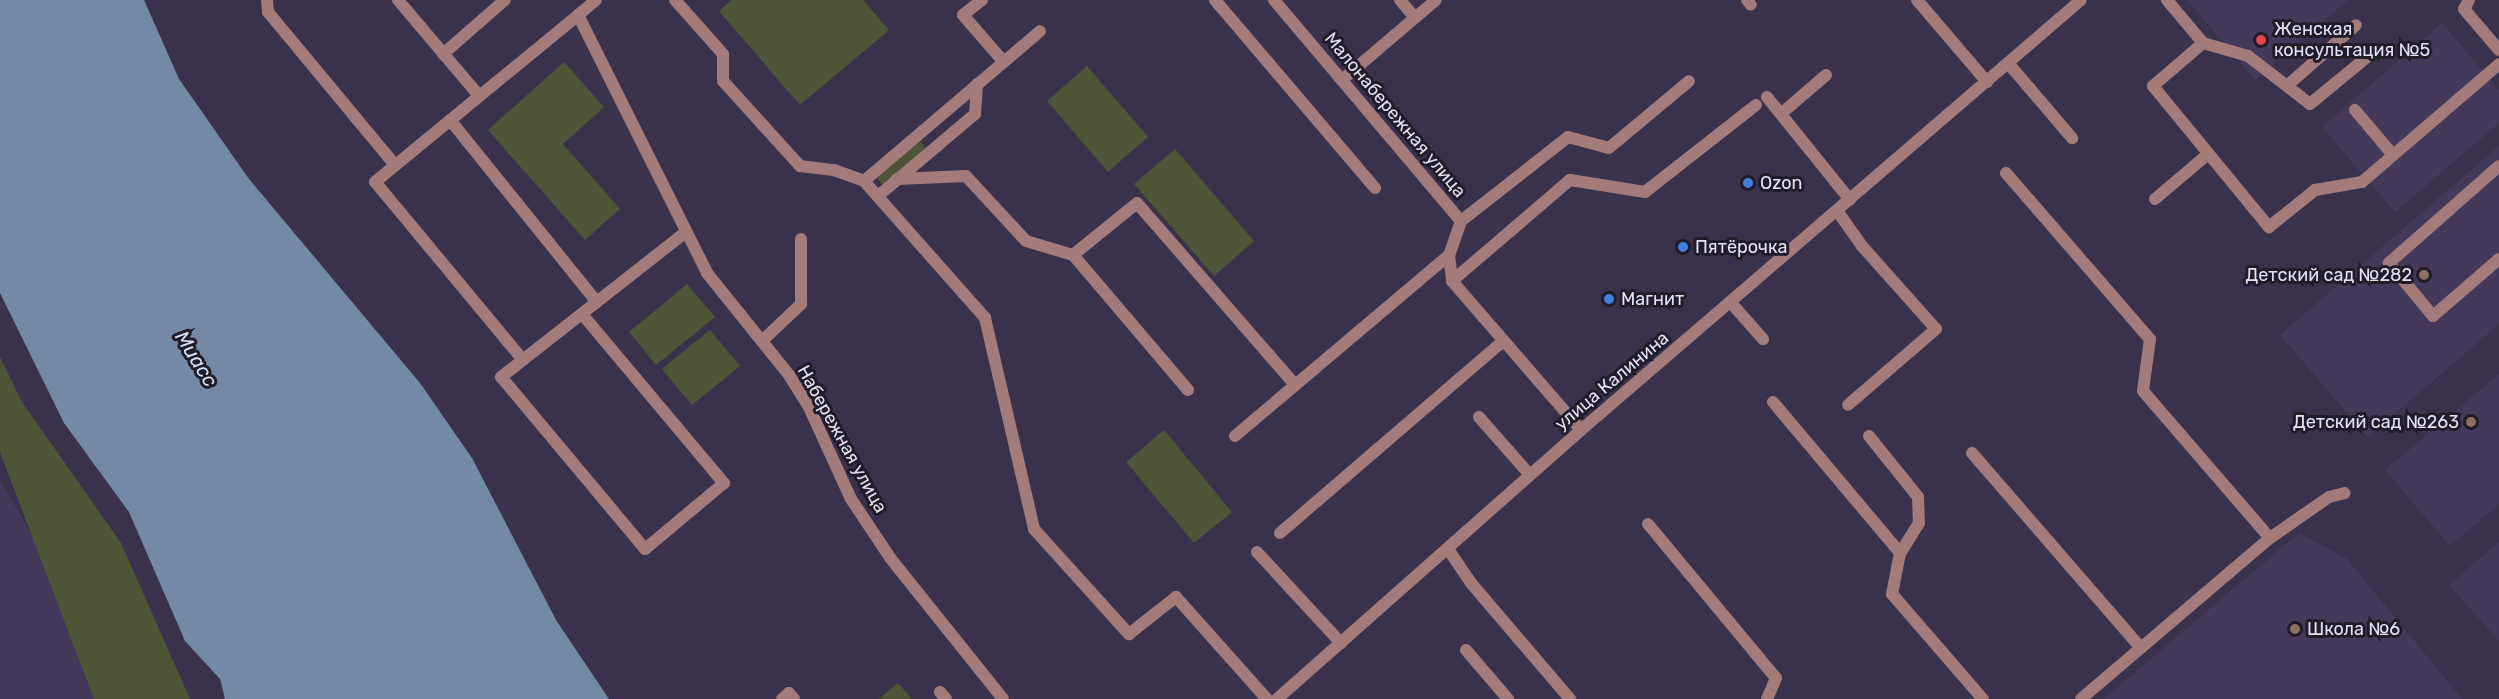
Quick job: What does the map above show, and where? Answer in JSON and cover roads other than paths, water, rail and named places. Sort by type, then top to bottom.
[{"type":"street","points":[[267,0],[268,12],[395,165]]},
{"type":"street","points":[[398,0],[479,96]]},
{"type":"street","points":[[443,54],[505,0]]},
{"type":"street","points":[[523,360],[375,182],[596,0]]},
{"type":"street","points":[[675,0],[723,54],[723,81],[800,166],[834,170],[864,181],[985,318],[1034,529],[1129,634],[1176,597],[1267,699]]},
{"type":"street","points":[[982,0],[963,15],[1003,61]]},
{"type":"street","points":[[1215,0],[1375,188]]},
{"type":"street","name":"Малонабережная улица","points":[[1274,0],[1461,221],[1449,255],[1452,281]]},
{"type":"street","points":[[1400,0],[1415,18]]},
{"type":"street","points":[[1342,80],[1436,0]]},
{"type":"street","points":[[1917,0],[1987,82]]},
{"type":"street","name":"улица Калинина","points":[[1277,699],[1581,430],[1732,304],[2081,0]]},
{"type":"street","points":[[2167,0],[2203,43],[2248,56],[2289,84],[2310,104],[2373,52]]},
{"type":"street","points":[[2469,0],[2464,9],[2499,50]]},
{"type":"street","name":"Набережная улица","points":[[578,15],[707,273],[762,341],[808,405],[857,508],[891,559],[1004,699]]},
{"type":"street","points":[[2289,84],[2356,25]]},
{"type":"street","points":[[864,181],[1040,31]]},
{"type":"street","points":[[2203,43],[2153,86],[2269,227],[2315,190],[2362,182],[2499,64]]},
{"type":"street","points":[[2008,63],[2072,138]]},
{"type":"street","points":[[1782,113],[1826,75]]},
{"type":"street","points":[[1461,221],[1568,137],[1609,148],[1689,81]]},
{"type":"street","points":[[878,196],[975,114],[977,84]]},
{"type":"street","points":[[1581,430],[1452,281],[1570,180],[1646,192],[1761,101],[1782,113],[1850,200]]},
{"type":"street","points":[[2355,110],[2393,156]]},
{"type":"street","points":[[450,120],[597,302]]},
{"type":"street","points":[[2155,200],[2208,154]]},
{"type":"street","points":[[2499,166],[2389,262],[2433,316],[2499,259]]},
{"type":"street","points":[[2006,172],[2150,339],[2142,390],[2270,538]]},
{"type":"street","points":[[897,179],[966,176],[1026,241],[1073,255],[1188,390]]},
{"type":"street","points":[[1073,255],[1137,203],[1295,385]]},
{"type":"street","points":[[1838,212],[1862,246],[1936,329],[1848,405]]},
{"type":"street","points":[[582,314],[724,483],[645,549],[501,377],[686,232]]},
{"type":"street","points":[[762,341],[801,304],[801,239]]},
{"type":"street","points":[[1235,436],[1449,255]]},
{"type":"street","points":[[1732,304],[1763,339]]},
{"type":"street","points":[[1280,533],[1503,340]]},
{"type":"street","points":[[1773,402],[1900,553]]},
{"type":"street","points":[[1479,417],[1530,475]]},
{"type":"street","points":[[1869,436],[1918,497],[1919,523],[1900,553],[1892,594],[1983,699]]},
{"type":"street","points":[[1972,453],[2141,648]]},
{"type":"street","points":[[2081,699],[2270,538],[2329,497],[2346,493]]},
{"type":"street","points":[[1648,524],[1776,678],[1767,699]]},
{"type":"street","points":[[1448,549],[1472,583],[1570,699]]},
{"type":"street","points":[[1257,552],[1341,643]]},
{"type":"street","points":[[1466,650],[1508,699]]},
{"type":"street","points":[[782,699],[789,693],[794,699]]},
{"type":"water","name":"Миасс","points":[[0,0],[144,0],[179,79],[249,179],[420,383],[472,458],[556,620],[609,699],[225,699],[220,679],[185,641],[129,512],[64,423],[0,293]]},
{"type":"place","name":"Женская консультация №5","points":[[2261,40]]},
{"type":"place","name":"Ozon","points":[[1748,183]]},
{"type":"place","name":"Пятёрочка","points":[[1683,247]]},
{"type":"place","name":"Детский сад №282","points":[[2424,275]]},
{"type":"place","name":"Магнит","points":[[1609,299]]},
{"type":"place","name":"Детский сад №263","points":[[2471,422]]},
{"type":"place","name":"Школа №6","points":[[2295,629]]}]
